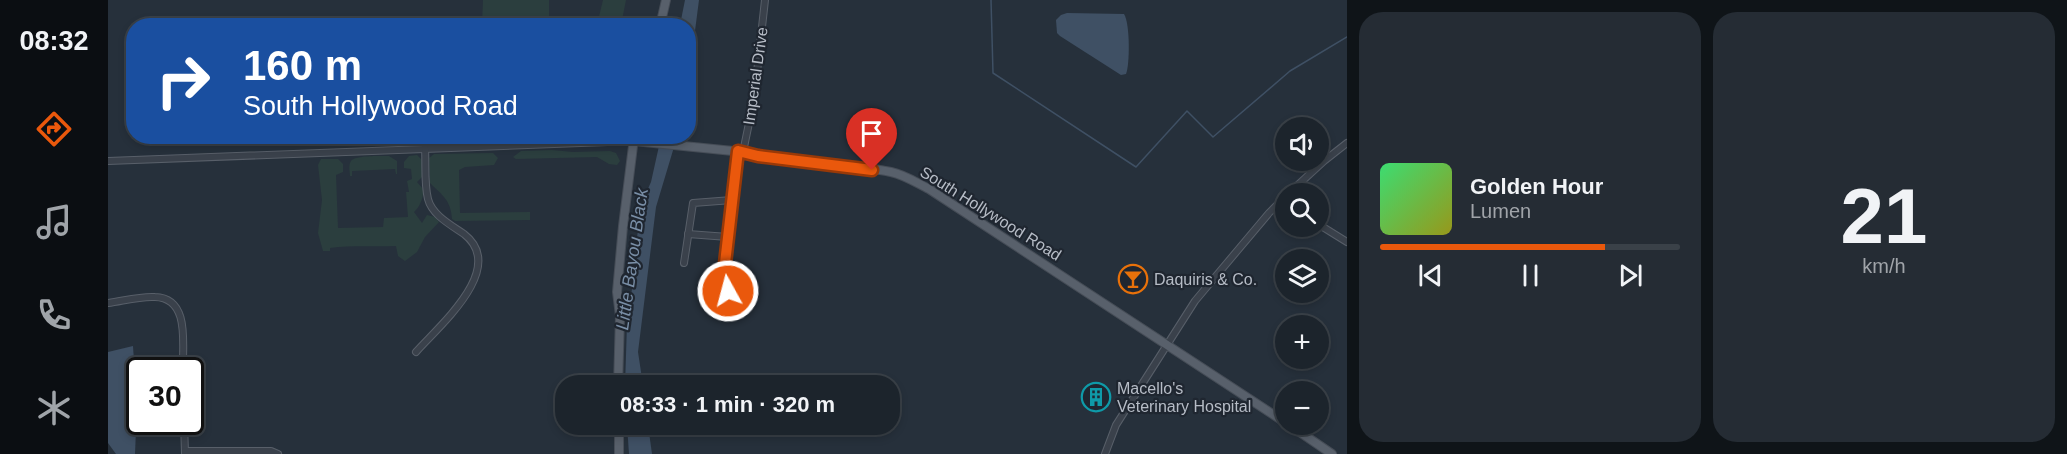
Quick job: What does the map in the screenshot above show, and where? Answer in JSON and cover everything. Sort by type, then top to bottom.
[{"type":"main road","points":[[662,18],[666,0]]},
{"type":"main road","points":[[618,375],[620,316],[617,292],[633,144]]},
{"type":"main road","name":"South Hollywood Road","points":[[676,144],[892,172],[907,177],[929,189],[1275,416]]},
{"type":"main road","points":[[619,435],[619,454]]},
{"type":"main road","name":"South Hollywood Road","points":[[1304,435],[1332,454]]},
{"type":"street","name":"Imperial Drive","points":[[724,264],[732,200],[754,99],[765,0]]},
{"type":"street","points":[[1300,183],[1347,143]]},
{"type":"street","name":"South Hollywood Road","points":[[108,163],[517,144]]},
{"type":"street","points":[[416,352],[471,290],[479,265],[468,244],[433,209],[428,200],[424,148]]},
{"type":"street","points":[[684,263],[693,203],[732,200]]},
{"type":"street","points":[[1105,454],[1116,425],[1195,301],[1275,209]]},
{"type":"street","points":[[1329,231],[1347,242]]},
{"type":"street","points":[[688,234],[728,237]]},
{"type":"street","points":[[724,264],[741,279],[740,292],[735,294],[728,291],[724,264]]},
{"type":"street","points":[[108,303],[154,297],[167,299],[177,307],[182,317],[183,357]]},
{"type":"street","points":[[184,435],[185,453],[271,451],[278,454]]},
{"type":"shaded area","points":[[483,0],[549,0],[549,18],[482,18]]},
{"type":"shaded area","points":[[603,0],[626,0],[622,18],[599,18]]},
{"type":"shaded area","points":[[521,151],[610,151],[616,153],[620,161],[617,165],[609,164],[597,157],[516,159],[513,157]]},
{"type":"shaded area","points":[[493,153],[498,158],[494,165],[465,167],[459,170],[460,213],[530,212],[530,220],[455,221],[452,219],[450,207],[445,198],[430,183],[429,158],[434,154]]},
{"type":"shaded area","points":[[417,155],[422,160],[423,176],[417,182],[423,192],[420,205],[414,212],[422,223],[427,215],[435,217],[439,222],[425,237],[417,252],[405,261],[398,256],[396,246],[338,247],[330,248],[330,251],[323,251],[318,233],[322,200],[318,165],[321,159],[338,159],[343,164],[343,172],[336,175],[338,228],[383,227],[384,218],[408,217],[407,181],[412,179],[411,169],[404,168],[404,162],[409,156]]},
{"type":"shaded area","points":[[389,156],[397,161],[397,174],[395,169],[352,171],[352,176],[350,176],[350,164],[353,159]]},
{"type":"water","points":[[685,0],[699,0],[696,23],[696,18],[681,18]]},
{"type":"water","points":[[1067,13],[1124,14],[1129,44],[1126,74],[1121,75],[1057,33],[1056,20]]},
{"type":"water","points":[[659,144],[675,144],[656,207],[638,352],[641,375],[625,375],[627,324],[642,202],[651,182]]},
{"type":"water","points":[[133,346],[134,357],[126,357],[126,435],[136,435],[135,454],[116,454],[108,443],[108,352]]},
{"type":"water","points":[[628,435],[649,435],[652,454],[629,454]]},
{"type":"waterway","points":[[991,0],[993,73],[1136,167],[1187,111],[1213,137],[1290,71],[1347,37]]},
{"type":"place","name":"Daquiris & Co.","points":[[1133,279]]},
{"type":"place","name":"Macello's Veterinary Hospital","points":[[1096,397]]},
{"type":"route","points":[[728,291],[724,272],[738,151],[758,156],[872,170]]},
{"type":"water label","name":"Little Bayou Black","points":[[632,259]]}]
